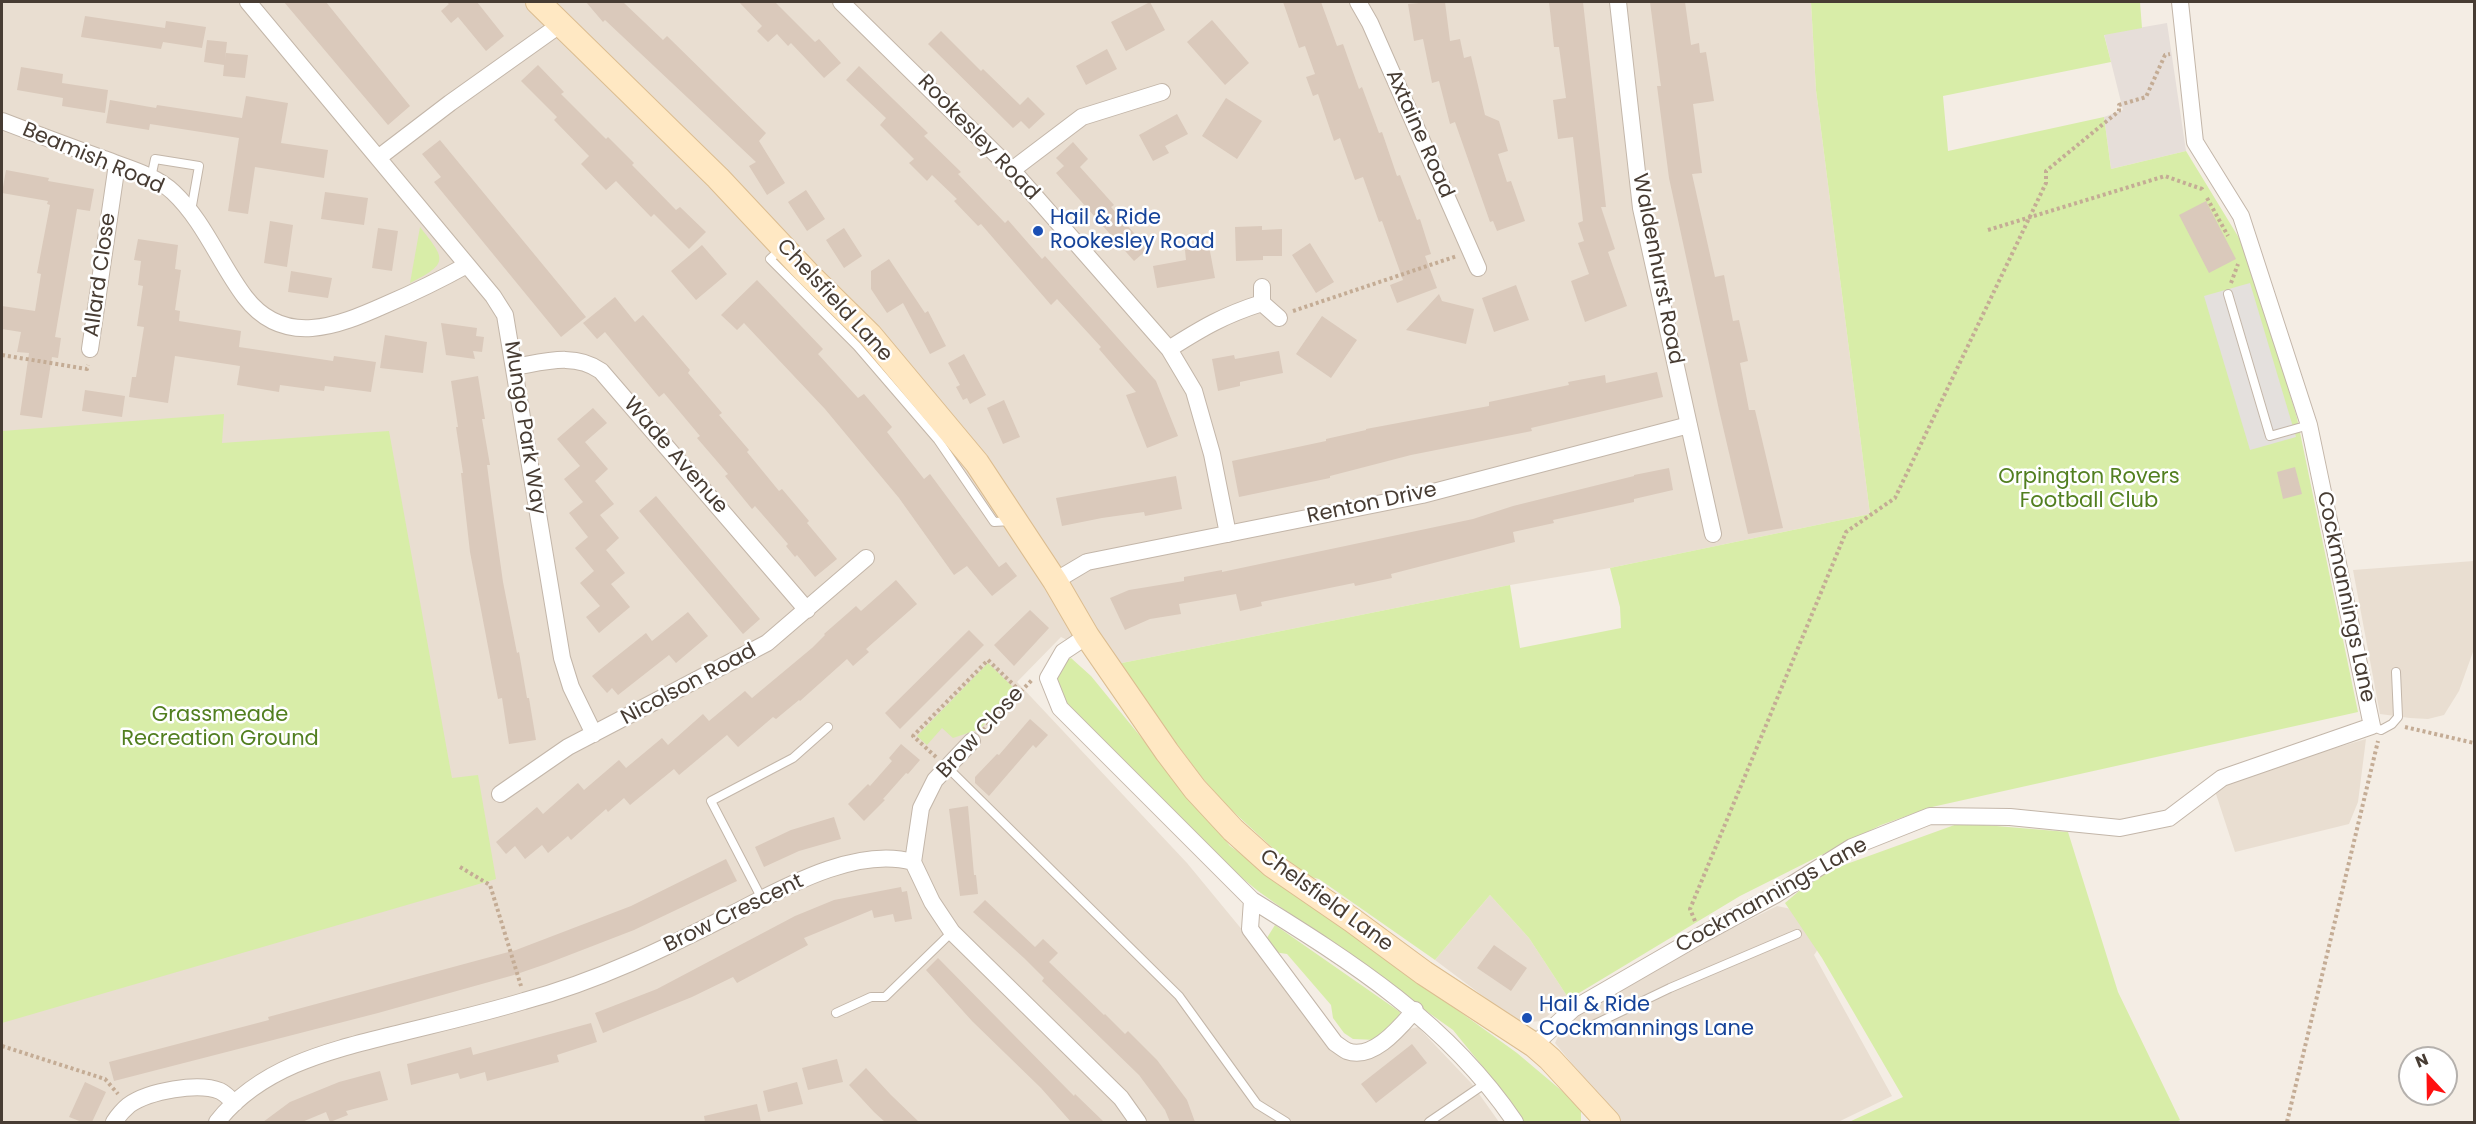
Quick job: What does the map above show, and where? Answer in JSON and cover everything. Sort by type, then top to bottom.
[{"type":"street","name":"Mungo Park Way","points":[[248,2],[506,315],[562,658],[571,687],[594,734]]},
{"type":"street","name":"Chelsfield Lane","points":[[538,2],[718,178],[870,335],[977,463],[1055,581],[1087,636],[1167,752],[1195,789],[1233,830],[1272,865],[1353,920],[1424,973],[1541,1038],[1557,1067],[1608,1122]]},
{"type":"street","name":"Rookesley Road","points":[[841,2],[1012,170],[1169,349],[1194,391],[1212,454],[1228,534]]},
{"type":"street","name":"Axtaine Road","points":[[1358,2],[1370,23],[1478,268]]},
{"type":"street","name":"Waldenhurst Road","points":[[1618,2],[1641,208],[1713,534]]},
{"type":"street","name":"Cockmannings Lane","points":[[1541,1038],[1573,1009],[1775,895],[1852,848],[1930,816],[2010,817],[2120,828],[2169,818],[2222,778],[2376,728],[2309,425],[2241,216],[2195,142],[2180,2]]},
{"type":"street","points":[[378,158],[450,103],[561,24]]},
{"type":"street","points":[[1012,170],[1082,117],[1162,92]]},
{"type":"street","name":"Beamish Road","points":[[2,121],[151,178],[173,192],[191,213],[246,298],[269,318],[292,327],[316,328],[342,324],[413,293],[467,265]]},
{"type":"street","name":"Allard Close","points":[[90,349],[117,164]]},
{"type":"street","points":[[1169,349],[1262,295],[1279,318]]},
{"type":"street","name":"Wade Avenue","points":[[514,367],[566,359],[585,362],[601,371],[807,610]]},
{"type":"street","name":"Renton Drive","points":[[1055,581],[1087,562],[1422,495],[1689,425]]},
{"type":"street","name":"Nicolson Road","points":[[500,794],[568,747],[753,652],[782,633],[866,558]]},
{"type":"street","name":"Chelsfield Lane","points":[[1087,636],[1063,652],[1048,678],[1060,708],[1252,900],[1305,933],[1415,1011],[1454,1046],[1515,1122]]},
{"type":"street","name":"Brow Close","points":[[913,862],[921,808],[935,780],[972,741]]},
{"type":"street","name":"Brow Crescent","points":[[217,1122],[235,1102],[275,1074],[317,1055],[525,1001],[580,983],[662,950],[789,884],[827,869],[866,861],[900,858],[913,862]]},
{"type":"street","points":[[913,862],[932,902],[952,932],[1121,1098],[1138,1122]]},
{"type":"street","name":"Chelsfield Lane","points":[[1252,900],[1250,929],[1335,1043],[1349,1052],[1374,1048],[1415,1011]]},
{"type":"street","points":[[114,1122],[129,1105],[159,1093],[196,1087],[223,1092],[235,1102]]},
{"type":"lane","points":[[151,178],[155,159],[199,166],[191,213]]},
{"type":"lane","points":[[2228,294],[2270,436],[2309,425]]},
{"type":"lane","points":[[2376,728],[2392,724],[2398,717],[2397,672]]},
{"type":"lane","points":[[762,899],[711,801],[793,758],[828,727]]},
{"type":"lane","points":[[947,767],[1179,996],[1257,1104],[1286,1122]]},
{"type":"lane","points":[[836,1013],[871,997],[885,998],[952,932]]},
{"type":"lane","points":[[1541,1038],[1591,1026],[1670,988],[1797,934]]},
{"type":"lane","points":[[1429,1122],[1485,1083]]},
{"type":"path","points":[[1701,935],[1690,909],[1846,532],[1895,498],[2046,183],[2046,171],[2119,111],[2119,105],[2146,97],[2165,55],[2185,51]]},
{"type":"path","points":[[1988,230],[2165,176],[2202,189],[2229,238]]},
{"type":"path","points":[[1279,318],[1295,310],[1470,251]]},
{"type":"path","points":[[2228,294],[2240,258]]},
{"type":"path","points":[[2,355],[87,369],[90,349]]},
{"type":"path","points":[[947,767],[913,736],[988,660],[1020,691]]},
{"type":"path","name":"Brow Close","points":[[972,741],[1037,675]]},
{"type":"path","points":[[2392,724],[2475,743]]},
{"type":"path","points":[[2287,1122],[2376,728]]},
{"type":"path","points":[[460,867],[490,885],[525,1001]]},
{"type":"path","points":[[2,1046],[105,1079],[129,1105]]},
{"type":"shaded area","points":[[2,2],[1811,2],[1816,90],[1870,514],[1610,568],[1510,585],[1117,664],[1061,637],[1017,682],[1187,863],[1347,1057],[1370,1059],[1410,1029],[1418,1027],[1472,1084],[1499,1122],[2,1122]]},
{"type":"shaded area","points":[[2167,23],[2186,151],[2111,169],[2104,117],[2123,110],[2104,34]]},
{"type":"shaded area","points":[[2250,283],[2296,437],[2250,450],[2204,296]]},
{"type":"shaded area","points":[[2474,561],[2474,649],[2459,691],[2444,715],[2428,719],[2380,714],[2353,570]]},
{"type":"shaded area","points":[[2366,739],[2358,802],[2349,824],[2235,852],[2215,791],[2235,777]]},
{"type":"shaded area","points":[[1490,895],[1529,938],[1569,999],[1541,1021],[1519,1023],[1435,960]]},
{"type":"shaded area","points":[[1777,906],[1815,914],[1823,942],[1814,955],[1892,1096],[1838,1122],[1620,1122],[1555,1043],[1564,1024],[1662,964]]},
{"type":"green space","name":"Orpington Rovers Football Club","points":[[1811,2],[2140,2],[2142,28],[2104,35],[2111,62],[1943,96],[1948,151],[2104,117],[2111,169],[2186,151],[2250,256],[2297,418],[2358,712],[1932,807],[1881,825],[1740,896],[1569,999],[1529,938],[1490,895],[1435,960],[1319,879],[1302,875],[1224,803],[1200,775],[1117,664],[1510,585],[1520,648],[1621,628],[1620,607],[1610,568],[1870,514],[1816,90]]},
{"type":"green space","points":[[420,227],[435,246],[439,260],[432,270],[410,283]]},
{"type":"green space","name":"Grassmeade Recreation Ground","points":[[224,414],[222,443],[389,431],[452,778],[478,775],[496,879],[2,1023],[2,431]]},
{"type":"green space","points":[[1071,658],[1091,676],[1230,846],[1517,1053],[1581,1107],[1581,1122],[1524,1122],[1509,1099],[1453,1030],[1258,891],[1213,854],[1062,702],[1056,677],[1064,662]]},
{"type":"green space","points":[[988,663],[1017,691],[980,729],[953,738],[942,728],[927,745],[917,736]]},
{"type":"green space","points":[[1960,823],[2068,832],[2118,992],[2180,1120],[2176,1122],[1849,1122],[1903,1097],[1822,958],[1785,903],[1819,874]]},
{"type":"green space","points":[[1275,925],[1400,1012],[1399,1023],[1376,1040],[1353,1039],[1344,1033],[1333,1018],[1331,1005],[1287,954],[1274,952],[1265,941]]},
{"type":"building","points":[[284,2],[326,2],[410,106],[388,125]]},
{"type":"building","points":[[446,2],[477,2],[504,36],[486,51],[458,17],[451,23],[441,11],[449,4]]},
{"type":"building","points":[[586,2],[623,2],[663,40],[667,36],[766,133],[759,141],[785,183],[767,195],[749,166],[756,162],[605,20],[603,22]]},
{"type":"building","points":[[739,2],[775,2],[815,42],[819,39],[841,63],[824,78],[791,43],[788,46],[777,34],[768,42],[757,31],[762,26]]},
{"type":"building","points":[[1150,2],[1165,30],[1126,51],[1111,22]]},
{"type":"building","points":[[1283,2],[1321,2],[1337,46],[1343,44],[1359,89],[1362,87],[1379,133],[1382,132],[1397,176],[1400,175],[1417,220],[1420,219],[1431,254],[1425,256],[1437,288],[1397,303],[1390,285],[1403,280],[1382,221],[1379,222],[1363,177],[1355,180],[1340,138],[1334,141],[1318,94],[1313,96],[1306,77],[1315,74],[1305,46],[1299,48]]},
{"type":"building","points":[[1445,2],[1450,41],[1460,39],[1464,58],[1471,56],[1485,115],[1499,121],[1508,151],[1498,154],[1507,182],[1511,181],[1525,221],[1497,231],[1493,221],[1490,222],[1455,122],[1450,124],[1439,81],[1432,83],[1423,39],[1414,41],[1408,4]]},
{"type":"building","points":[[1549,2],[1583,2],[1606,207],[1601,207],[1615,249],[1608,252],[1627,306],[1585,322],[1571,281],[1589,274],[1578,243],[1584,241],[1578,223],[1583,221],[1573,137],[1558,139],[1553,100],[1566,98],[1559,47],[1554,47]]},
{"type":"building","points":[[1650,2],[1685,2],[1691,45],[1699,43],[1700,53],[1706,52],[1714,101],[1693,104],[1702,173],[1692,174],[1715,277],[1724,275],[1733,321],[1739,320],[1748,361],[1740,363],[1749,410],[1755,410],[1783,528],[1748,534],[1669,178],[1657,86],[1661,86]]},
{"type":"building","points":[[85,16],[165,28],[166,21],[206,27],[202,48],[163,42],[161,49],[81,37]]},
{"type":"building","points":[[1212,20],[1249,63],[1225,85],[1187,42]]},
{"type":"building","points":[[941,31],[981,71],[983,69],[1020,105],[1028,97],[1045,114],[1029,129],[1021,121],[1013,128],[928,44]]},
{"type":"building","points":[[207,40],[227,42],[225,60],[226,53],[248,55],[245,78],[223,76],[224,65],[204,62]]},
{"type":"building","points":[[1107,49],[1117,69],[1086,85],[1076,66]]},
{"type":"building","points":[[538,65],[564,92],[561,94],[634,163],[632,165],[676,210],[680,207],[706,232],[689,249],[654,214],[651,217],[616,181],[606,190],[581,164],[589,156],[554,120],[557,117],[521,81]]},
{"type":"building","points":[[859,66],[928,133],[924,136],[961,172],[958,174],[1005,223],[1008,220],[1042,259],[1045,256],[1156,381],[1178,436],[1147,448],[1126,395],[1136,392],[1099,349],[1101,347],[1057,299],[1051,305],[981,224],[978,226],[954,201],[957,199],[932,175],[927,181],[909,163],[914,159],[880,125],[886,118],[846,80]]},
{"type":"building","points":[[21,67],[63,74],[62,83],[108,90],[105,113],[62,106],[63,98],[17,90]]},
{"type":"building","points":[[246,96],[288,103],[281,143],[328,150],[324,178],[255,167],[248,214],[228,211],[239,138],[150,124],[149,130],[106,123],[110,100],[242,118]]},
{"type":"building","points":[[1226,98],[1262,121],[1237,159],[1202,136]]},
{"type":"building","points":[[1177,114],[1188,134],[1165,146],[1169,153],[1153,161],[1139,135]]},
{"type":"building","points":[[440,140],[586,317],[561,337],[434,182],[441,177],[422,154]]},
{"type":"building","points":[[1073,142],[1088,159],[1080,167],[1114,205],[1111,207],[1148,249],[1134,261],[1056,173],[1064,166],[1056,158]]},
{"type":"building","points":[[6,170],[49,178],[48,181],[94,189],[90,211],[77,209],[55,337],[61,338],[58,358],[52,357],[42,418],[20,415],[29,353],[17,352],[21,332],[2,329],[2,306],[35,311],[41,274],[37,273],[50,205],[47,204],[48,201],[2,193]]},
{"type":"building","points":[[806,190],[825,219],[807,231],[788,202]]},
{"type":"building","points":[[325,192],[368,198],[364,225],[321,219]]},
{"type":"building","points":[[2206,201],[2236,259],[2209,273],[2179,215]]},
{"type":"building","points":[[270,221],[293,225],[287,267],[264,263]]},
{"type":"building","points":[[1262,226],[1262,230],[1282,229],[1282,256],[1263,256],[1263,260],[1236,261],[1235,227]]},
{"type":"building","points":[[378,228],[398,231],[392,271],[372,268]]},
{"type":"building","points":[[844,228],[862,256],[844,268],[826,240]]},
{"type":"building","points":[[138,239],[178,245],[175,269],[181,270],[175,310],[180,311],[179,321],[241,331],[239,347],[333,361],[334,356],[376,362],[371,392],[325,386],[324,391],[280,385],[279,392],[237,385],[240,366],[175,356],[168,403],[129,397],[132,377],[136,377],[144,327],[137,326],[143,286],[138,285],[141,261],[134,260]]},
{"type":"building","points":[[1310,243],[1334,282],[1316,293],[1292,255]]},
{"type":"building","points":[[702,245],[727,274],[696,300],[671,271]]},
{"type":"building","points":[[1209,246],[1215,278],[1157,288],[1153,266],[1186,260],[1185,250]]},
{"type":"building","points":[[889,259],[925,313],[928,311],[946,346],[930,354],[903,303],[887,313],[871,289],[871,271]]},
{"type":"building","points":[[291,271],[332,278],[328,298],[288,292]]},
{"type":"building","points":[[757,280],[823,349],[818,354],[858,398],[864,394],[892,427],[887,432],[924,479],[930,474],[999,567],[1006,562],[1017,576],[992,596],[967,566],[954,575],[899,498],[825,409],[744,323],[737,330],[721,315]]},
{"type":"building","points":[[1516,285],[1529,320],[1494,332],[1482,298]]},
{"type":"building","points":[[1439,294],[1442,301],[1474,309],[1466,344],[1406,330]]},
{"type":"building","points":[[615,297],[635,322],[643,315],[690,370],[688,373],[722,413],[719,415],[749,450],[747,452],[779,491],[782,489],[809,521],[807,523],[837,559],[815,577],[797,555],[795,557],[786,546],[788,544],[755,506],[752,509],[725,476],[728,474],[697,438],[700,436],[664,393],[659,397],[605,332],[597,339],[583,323]]},
{"type":"building","points":[[1322,316],[1357,340],[1331,378],[1296,354]]},
{"type":"building","points":[[441,323],[477,328],[476,336],[484,337],[482,352],[473,351],[475,359],[446,355]]},
{"type":"building","points":[[385,335],[427,342],[423,373],[380,368]]},
{"type":"building","points":[[1279,351],[1283,373],[1240,382],[1240,386],[1218,391],[1212,359],[1234,355],[1235,359]]},
{"type":"building","points":[[964,354],[986,395],[970,404],[967,398],[963,400],[956,387],[960,385],[948,363]]},
{"type":"building","points":[[1657,372],[1663,397],[1531,428],[1532,431],[1411,455],[1330,476],[1330,478],[1239,497],[1232,461],[1326,441],[1326,439],[1366,429],[1489,406],[1489,402],[1569,385],[1568,382],[1605,375],[1606,383]]},
{"type":"building","points":[[478,376],[503,582],[536,740],[509,744],[502,698],[498,699],[470,552],[461,473],[463,473],[456,427],[458,427],[451,381]]},
{"type":"building","points":[[85,390],[125,396],[122,417],[82,411]]},
{"type":"building","points":[[1004,400],[1020,437],[1003,444],[987,408]]},
{"type":"building","points":[[593,408],[607,423],[585,442],[608,469],[595,481],[614,504],[600,515],[619,538],[606,550],[625,573],[611,584],[630,607],[599,633],[586,617],[600,606],[580,583],[594,571],[575,548],[588,537],[569,513],[583,502],[564,479],[580,466],[557,439]]},
{"type":"building","points":[[2295,467],[2302,494],[2283,499],[2277,472]]},
{"type":"building","points":[[1669,468],[1673,490],[1513,532],[1515,542],[1391,574],[1392,578],[1355,586],[1354,583],[1261,602],[1262,606],[1240,611],[1236,594],[1179,604],[1181,614],[1150,619],[1125,630],[1110,598],[1129,590],[1184,581],[1184,577],[1222,570],[1222,572],[1473,519],[1513,506]]},
{"type":"building","points":[[1176,476],[1182,509],[1145,516],[1144,512],[1062,526],[1056,498]]},
{"type":"building","points":[[656,496],[760,619],[743,634],[639,511]]},
{"type":"building","points":[[896,580],[917,604],[866,649],[869,652],[853,666],[847,659],[800,701],[776,719],[773,717],[738,747],[727,735],[679,775],[674,769],[630,805],[624,798],[608,812],[606,809],[571,840],[568,836],[548,853],[542,845],[525,859],[515,846],[506,854],[496,842],[537,807],[543,814],[578,783],[584,790],[619,760],[626,768],[662,738],[668,745],[703,714],[709,721],[745,691],[752,698],[812,648],[824,634],[856,606],[861,611]]},
{"type":"building","points":[[1030,610],[1049,628],[1014,666],[994,645]]},
{"type":"building","points":[[688,612],[708,636],[676,663],[669,655],[618,695],[612,688],[607,693],[592,676],[646,633],[652,641]]},
{"type":"building","points":[[969,630],[984,645],[900,729],[885,713]]},
{"type":"building","points":[[1030,719],[1048,735],[1036,748],[1033,745],[989,796],[975,783],[975,777],[997,754],[999,755]]},
{"type":"building","points":[[901,744],[920,760],[864,821],[848,804],[868,784],[870,786],[892,761],[889,758]]},
{"type":"building","points":[[968,806],[974,875],[976,875],[978,894],[960,896],[949,809]]},
{"type":"building","points":[[834,817],[841,839],[799,851],[764,867],[755,847],[791,830]]},
{"type":"building","points":[[726,859],[737,881],[634,930],[546,964],[378,1013],[114,1081],[109,1062],[269,1020],[268,1017],[516,950],[631,906]]},
{"type":"building","points":[[901,887],[902,892],[907,891],[912,919],[895,922],[893,914],[874,918],[872,910],[804,938],[808,945],[737,983],[733,977],[692,997],[603,1033],[595,1013],[657,989],[795,916],[834,900]]},
{"type":"building","points":[[985,900],[1035,947],[1043,939],[1058,953],[1049,962],[1104,1015],[1125,1034],[1128,1031],[1157,1060],[1187,1100],[1195,1122],[1170,1122],[1165,1110],[1139,1075],[1042,981],[1044,978],[1024,958],[973,912]]},
{"type":"building","points":[[1494,945],[1527,968],[1511,991],[1477,968]]},
{"type":"building","points":[[938,958],[1074,1096],[1075,1094],[1104,1122],[1071,1122],[1041,1088],[972,1021],[926,970]]},
{"type":"building","points":[[591,1023],[597,1042],[557,1055],[559,1062],[487,1081],[485,1072],[460,1079],[458,1073],[411,1085],[407,1064],[471,1047],[473,1055]]},
{"type":"building","points":[[1412,1044],[1427,1063],[1376,1103],[1361,1084]]},
{"type":"building","points":[[837,1059],[843,1082],[808,1090],[802,1068]]},
{"type":"building","points":[[866,1068],[919,1122],[885,1122],[874,1112],[849,1085]]},
{"type":"building","points":[[380,1071],[388,1100],[346,1111],[348,1115],[330,1122],[326,1112],[302,1122],[263,1122],[290,1102],[339,1082]]},
{"type":"building","points":[[85,1082],[106,1092],[92,1122],[82,1122],[69,1117]]},
{"type":"building","points":[[797,1082],[803,1104],[768,1112],[763,1091]]},
{"type":"building","points":[[757,1104],[761,1122],[705,1122],[704,1116]]},
{"type":"place","name":"Hail & Ride Rookesley Road","points":[[1038,231]]},
{"type":"place","name":"Hail & Ride Cockmannings Lane","points":[[1527,1018]]}]
